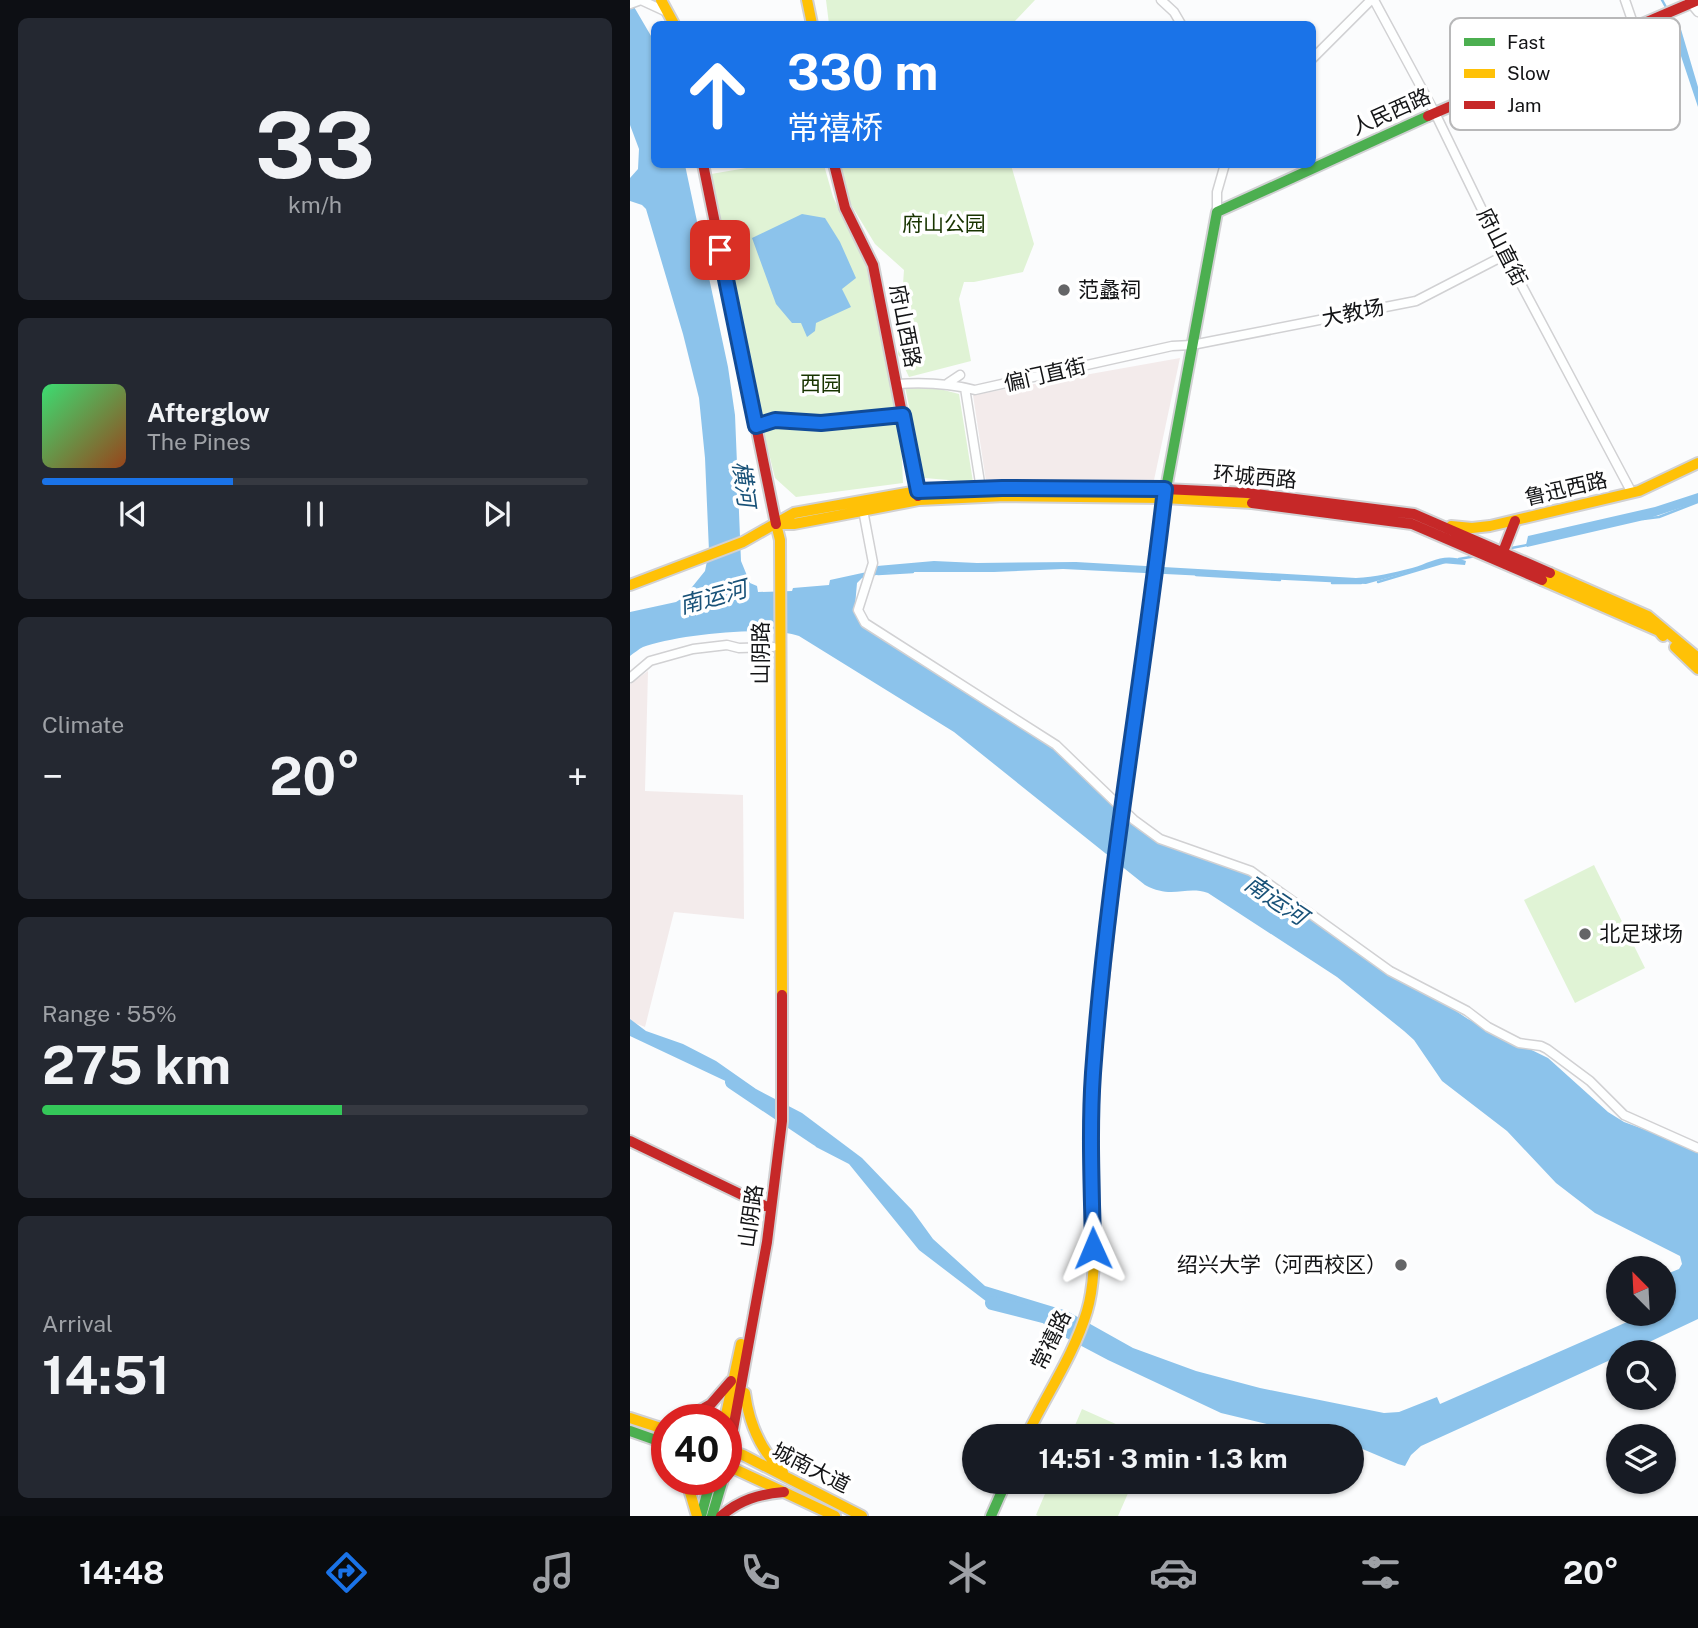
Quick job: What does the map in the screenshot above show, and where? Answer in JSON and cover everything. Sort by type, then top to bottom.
[{"type":"main road","points":[[661,0],[672,21]]},
{"type":"main road","points":[[807,0],[811,21]]},
{"type":"main road","name":"人民西路","points":[[1652,18],[1692,1]]},
{"type":"main road","name":"人民西路","points":[[1316,167],[1450,106]]},
{"type":"main road","points":[[630,585],[743,542],[776,524],[704,168]]},
{"type":"main road","name":"府山西路","points":[[835,168],[845,208],[873,265],[918,496]]},
{"type":"main road","name":"人民西路","points":[[1217,212],[1314,168]]},
{"type":"main road","points":[[1165,494],[1217,212]]},
{"type":"main road","name":"鲁迅西路","points":[[1438,524],[1472,528],[1632,493],[1698,463]]},
{"type":"main road","name":"环城西路","points":[[776,524],[794,513],[981,489],[1165,494],[1412,524],[1468,547],[1501,556]]},
{"type":"main road","name":"环城西路","points":[[776,524],[794,524],[918,496],[1248,493],[1414,514],[1483,544],[1501,556],[1659,631],[1698,669]]},
{"type":"main road","name":"常禧路","points":[[1032,1424],[1086,1314],[1093,1272],[1093,1075],[1124,797],[1165,494]]},
{"type":"main road","points":[[1501,556],[1515,520]]},
{"type":"main road","name":"山阴路","points":[[730,1404],[739,1374],[768,1242],[778,1112],[777,633],[772,543],[776,524]]},
{"type":"main road","name":"环城西路","points":[[1514,562],[1648,615],[1698,658]]},
{"type":"main road","name":"山阴路","points":[[735,1404],[778,1112],[773,647],[777,633]]},
{"type":"main road","points":[[630,1141],[765,1206]]},
{"type":"main road","points":[[711,1404],[739,1374]]},
{"type":"main road","points":[[739,1374],[758,1442],[778,1468],[796,1483]]},
{"type":"main road","points":[[630,1418],[651,1425]]},
{"type":"main road","points":[[630,1431],[649,1438]]},
{"type":"main road","name":"城南大道","points":[[742,1455],[862,1516]]},
{"type":"main road","name":"城南大道","points":[[742,1473],[835,1516]]},
{"type":"main road","points":[[721,1516],[743,1499],[757,1494],[787,1492]]},
{"type":"main road","points":[[991,1516],[1001,1494]]},
{"type":"main road","points":[[692,1495],[699,1516]]},
{"type":"main road","points":[[699,1516],[706,1495]]},
{"type":"main road","points":[[712,1516],[718,1495]]},
{"type":"street","points":[[1161,0],[1179,21]]},
{"type":"street","points":[[1316,55],[1372,0]]},
{"type":"street","name":"府山直街","points":[[1372,0],[1435,113],[1505,255],[1632,493]]},
{"type":"street","points":[[1625,0],[1631,18]]},
{"type":"street","points":[[1692,1],[1698,12]]},
{"type":"street","points":[[637,2],[667,12]]},
{"type":"street","points":[[1217,212],[1217,192],[1224,168]]},
{"type":"street","name":"大教场","points":[[1192,345],[1416,301],[1505,255]]},
{"type":"street","name":"偏门直街","points":[[897,384],[948,383],[975,390],[1171,346],[1192,345]]},
{"type":"street","points":[[948,383],[960,375]]},
{"type":"street","points":[[965,388],[981,489]]},
{"type":"street","points":[[756,426],[775,420],[821,423],[903,415]]},
{"type":"street","points":[[863,510],[873,563],[858,610],[865,622],[1056,745],[1134,820],[1160,839],[1251,871],[1390,971],[1467,1011],[1488,1027],[1520,1043],[1547,1049],[1590,1082],[1624,1115],[1698,1148]]},
{"type":"street","points":[[630,678],[650,661],[693,649],[727,645],[739,649],[773,647]]},
{"type":"shaded area","points":[[1180,358],[1154,480],[986,481],[973,395]]},
{"type":"shaded area","points":[[648,671],[645,791],[743,795],[744,919],[674,912],[645,1027],[630,1021],[630,684]]},
{"type":"green space","points":[[826,0],[1035,0],[1015,21],[829,21]]},
{"type":"green space","name":"西园","points":[[746,168],[825,168],[833,197],[866,265],[901,439],[903,483],[796,497],[775,478],[757,405],[711,174]]},
{"type":"green space","name":"府山公园","points":[[842,168],[1012,168],[1034,244],[1023,272],[964,282],[959,299],[971,361],[909,377],[898,354],[904,270],[875,244],[844,193]]},
{"type":"green space","points":[[905,387],[932,387],[959,394],[973,482],[924,478]]},
{"type":"green space","name":"北足球场","points":[[1594,865],[1645,968],[1575,1003],[1524,900]]},
{"type":"green space","points":[[1082,1409],[1116,1424],[1076,1424]]},
{"type":"green space","points":[[1045,1494],[1128,1494],[1118,1516],[1036,1515]]},
{"type":"water","name":"南运河","points":[[630,0],[651,36],[651,168],[686,168],[728,367],[735,415],[741,561],[750,583],[757,586],[758,592],[792,591],[793,588],[829,585],[830,580],[876,570],[877,566],[934,561],[1076,562],[1356,578],[1398,572],[1438,559],[1451,557],[1466,561],[1465,565],[1441,563],[1366,584],[1063,569],[891,572],[862,578],[857,583],[855,606],[856,613],[1050,744],[1144,829],[1229,861],[1468,1019],[1548,1058],[1608,1112],[1624,1122],[1698,1149],[1698,1319],[1654,1340],[1606,1340],[1606,1362],[1421,1446],[1411,1455],[1405,1466],[1364,1450],[1364,1424],[1266,1424],[1221,1413],[1108,1360],[1055,1332],[1028,1312],[991,1305],[919,1250],[849,1164],[816,1147],[800,1126],[734,1085],[630,1036],[630,1019],[646,1031],[683,1044],[716,1061],[756,1089],[802,1113],[862,1158],[912,1210],[933,1239],[985,1286],[1067,1311],[1133,1348],[1196,1371],[1260,1388],[1384,1413],[1399,1412],[1437,1397],[1440,1404],[1618,1326],[1676,1326],[1676,1270],[1682,1264],[1680,1256],[1595,1213],[1556,1183],[1507,1131],[1442,1081],[1414,1040],[1404,1031],[1337,977],[1208,893],[1192,890],[1163,891],[1145,885],[954,732],[799,636],[766,631],[698,635],[643,647],[630,656],[630,612],[676,602],[684,597],[705,571],[709,551],[699,398],[646,209],[630,201],[630,178],[638,169],[639,149],[630,125]]},
{"type":"water","points":[[1680,26],[1698,87],[1698,107],[1680,53]]},
{"type":"water","points":[[802,214],[825,218],[840,242],[856,278],[842,289],[851,307],[816,323],[815,331],[807,337],[801,323],[792,323],[776,304],[752,238]]},
{"type":"water","points":[[1698,493],[1698,502],[1644,520],[1527,547],[1526,545],[1528,536],[1655,507]]},
{"type":"waterway","points":[[1662,0],[1667,9]]},
{"type":"waterway","points":[[1643,519],[1659,517],[1698,502]]},
{"type":"waterway","points":[[1506,549],[1527,545]]},
{"type":"waterway","points":[[1459,559],[1476,556]]},
{"type":"waterway","points":[[1378,582],[1445,562]]},
{"type":"waterway","points":[[878,574],[913,572]]},
{"type":"waterway","points":[[1196,575],[1280,580]]},
{"type":"waterway","points":[[1332,583],[1361,583]]},
{"type":"waterway","points":[[732,1082],[817,1139]]},
{"type":"waterway","points":[[992,1303],[1047,1317]]},
{"type":"traffic: fast","points":[[1316,167],[1428,116]]},
{"type":"traffic: fast","points":[[1163,505],[1217,212],[1314,168]]},
{"type":"traffic: fast","points":[[1114,879],[1123,797]]},
{"type":"traffic: fast","points":[[630,1431],[651,1438]]},
{"type":"traffic: fast","points":[[991,1516],[1001,1494]]},
{"type":"traffic: fast","points":[[701,1516],[707,1495]]},
{"type":"traffic: fast","points":[[712,1516],[718,1495]]},
{"type":"traffic: slow","points":[[661,0],[672,21]]},
{"type":"traffic: slow","points":[[807,0],[811,21]]},
{"type":"traffic: slow","points":[[1451,526],[1490,526],[1639,491],[1698,463]]},
{"type":"traffic: slow","points":[[630,585],[743,542],[794,513],[918,491],[1002,488],[1164,489]]},
{"type":"traffic: slow","points":[[776,524],[794,524],[919,500],[1005,496],[1164,498],[1252,503]]},
{"type":"traffic: slow","points":[[1123,797],[1163,505]]},
{"type":"traffic: slow","points":[[776,524],[780,540],[782,995]]},
{"type":"traffic: slow","points":[[1550,573],[1648,616],[1698,658]]},
{"type":"traffic: slow","points":[[1542,580],[1659,631],[1663,636]]},
{"type":"traffic: slow","points":[[1675,647],[1698,669]]},
{"type":"traffic: slow","points":[[1033,1424],[1067,1359],[1091,1295],[1094,1257],[1093,1160]]},
{"type":"traffic: slow","points":[[728,1404],[741,1344]]},
{"type":"traffic: slow","points":[[745,1393],[757,1436],[768,1455],[783,1472]]},
{"type":"traffic: slow","points":[[630,1418],[651,1425]]},
{"type":"traffic: slow","points":[[742,1455],[862,1516]]},
{"type":"traffic: slow","points":[[742,1472],[835,1516]]},
{"type":"traffic: slow","points":[[691,1495],[697,1516]]},
{"type":"traffic: jam","points":[[1656,18],[1698,0]]},
{"type":"traffic: jam","points":[[1428,116],[1450,107]]},
{"type":"traffic: jam","points":[[704,168],[776,524]]},
{"type":"traffic: jam","points":[[835,168],[845,208],[873,265],[918,496]]},
{"type":"traffic: jam","points":[[1164,489],[1248,493],[1414,514],[1550,573]]},
{"type":"traffic: jam","points":[[1252,503],[1412,524],[1542,580]]},
{"type":"traffic: jam","points":[[1501,557],[1515,521]]},
{"type":"traffic: jam","points":[[1093,1160],[1093,1075],[1114,879]]},
{"type":"traffic: jam","points":[[738,1404],[767,1242],[782,1121],[782,995]]},
{"type":"traffic: jam","points":[[630,1141],[765,1206]]},
{"type":"traffic: jam","points":[[711,1404],[731,1381]]},
{"type":"traffic: jam","points":[[721,1516],[750,1499],[784,1492]]},
{"type":"place","name":"范蠡祠","points":[[1064,290]]},
{"type":"place","name":"北足球场","points":[[1585,934]]},
{"type":"place","name":"绍兴大学（河西校区）","points":[[1401,1265]]},
{"type":"route","points":[[720,250],[756,426],[775,420],[821,423],[903,415],[918,491],[1002,488],[1165,489],[1107,930],[1097,1027],[1093,1075],[1093,1248]]},
{"type":"water label","name":"横河","points":[[744,484]]}]
